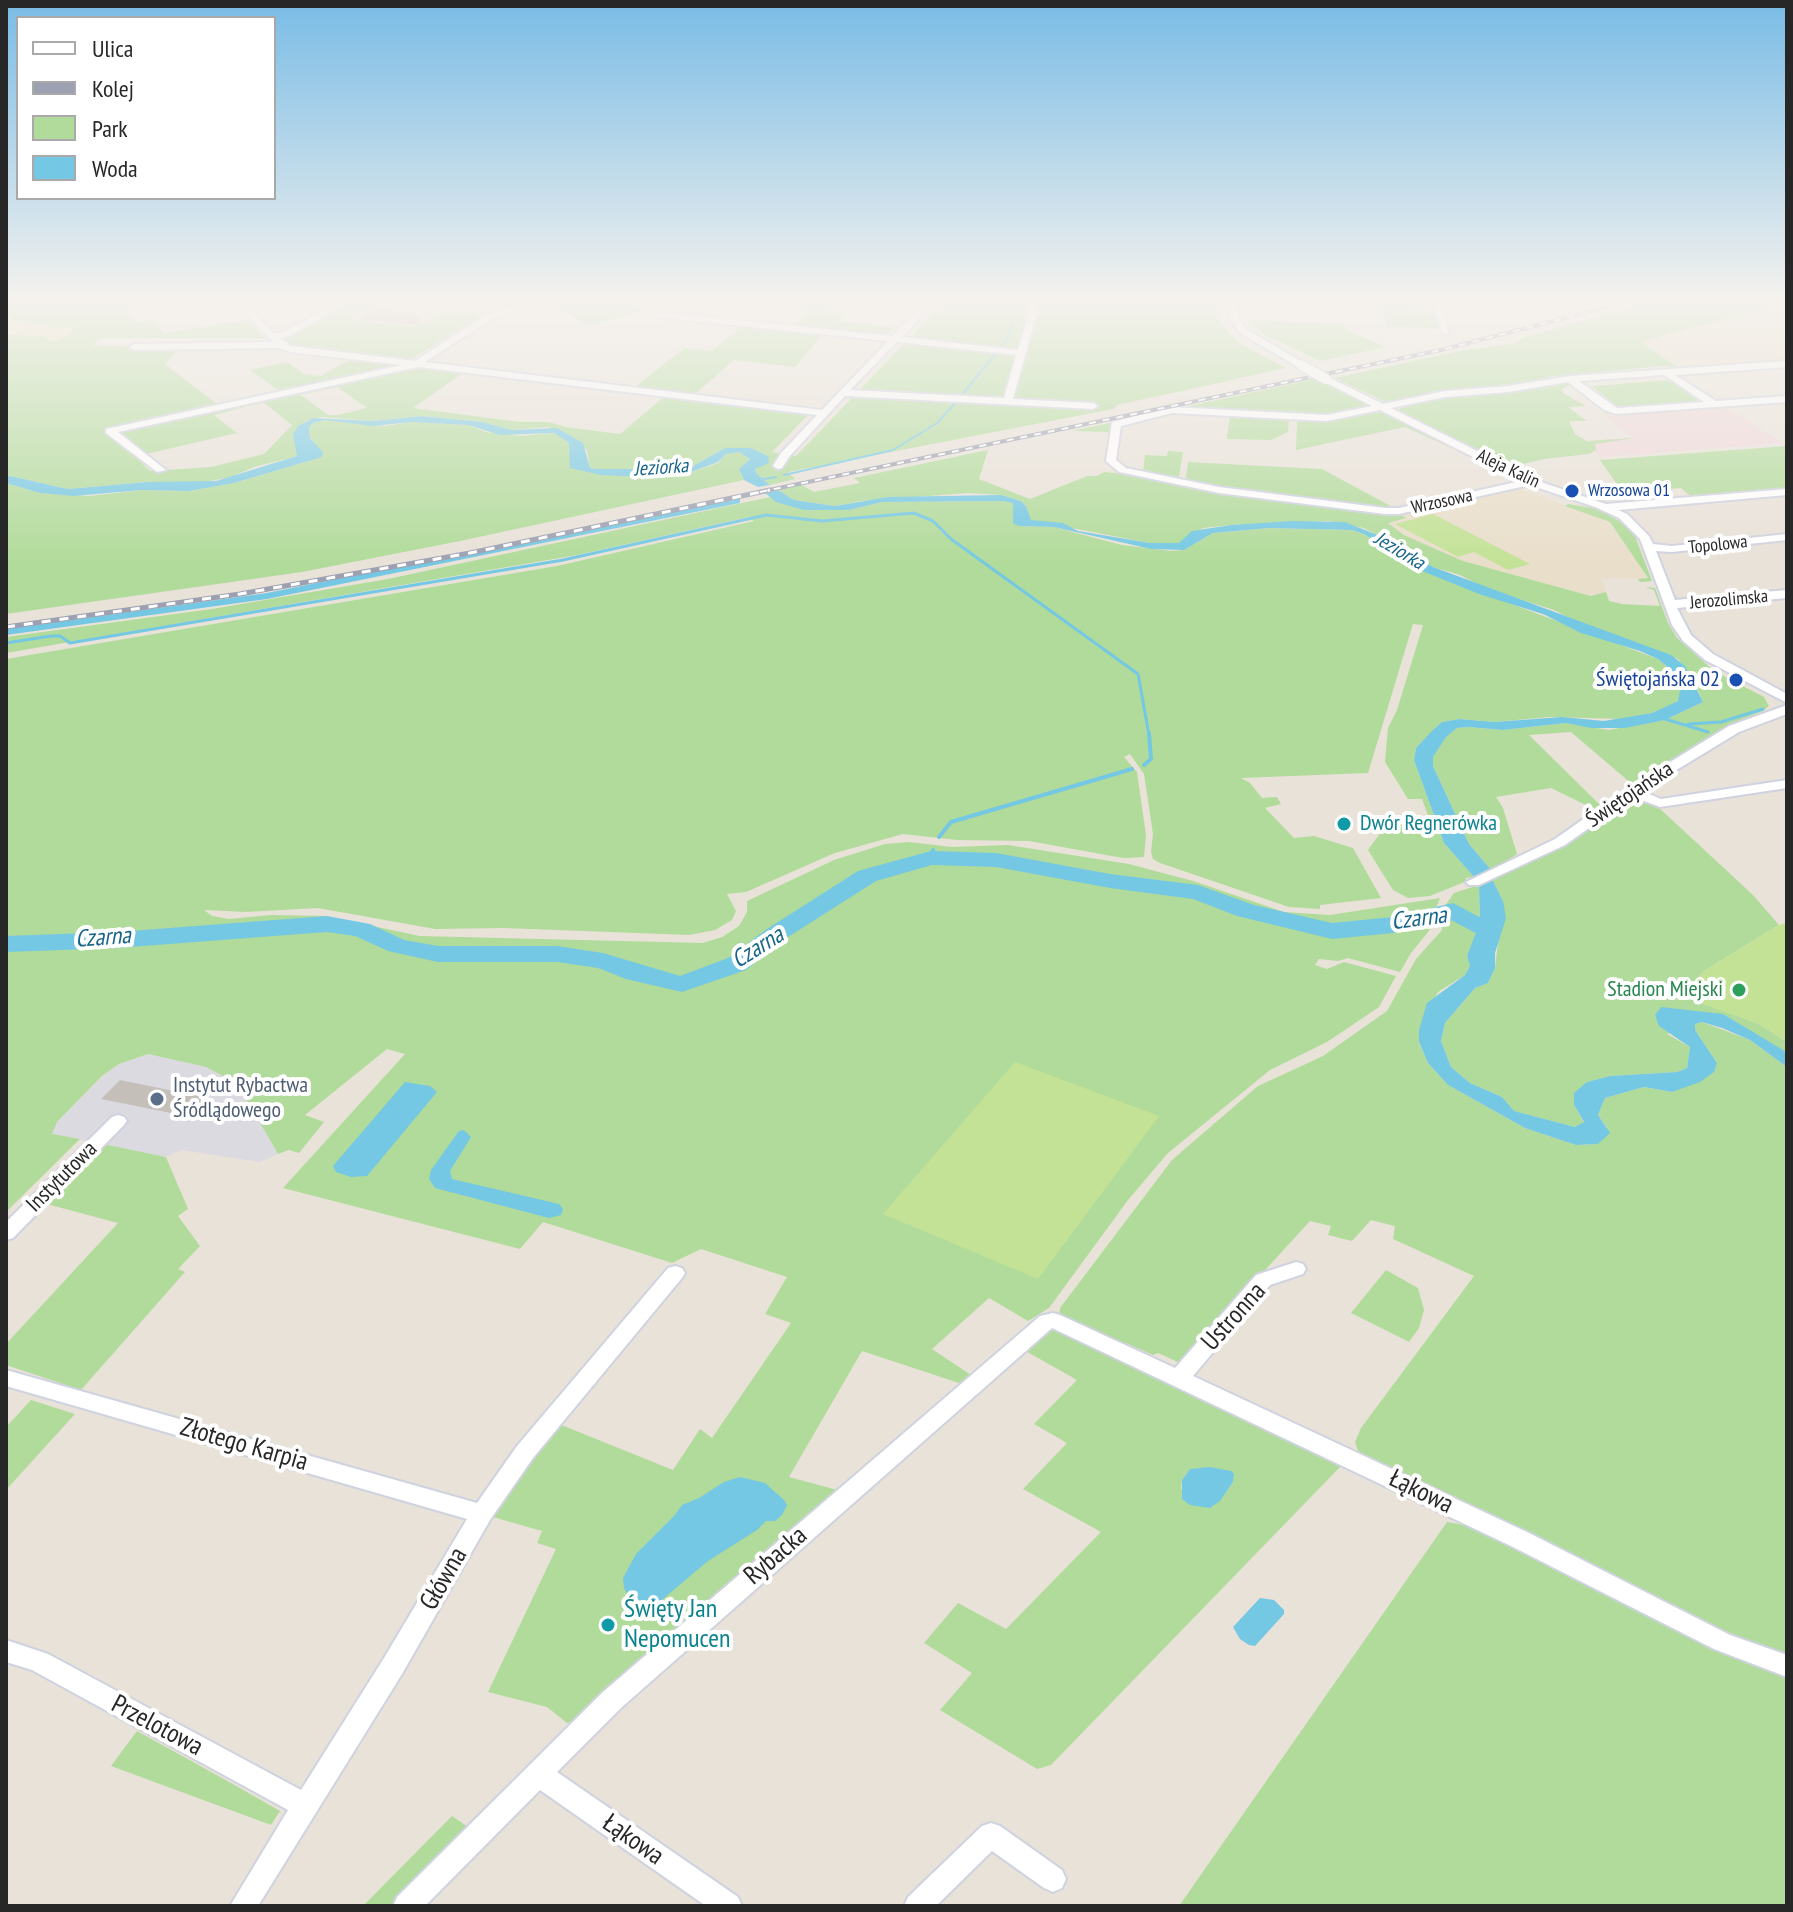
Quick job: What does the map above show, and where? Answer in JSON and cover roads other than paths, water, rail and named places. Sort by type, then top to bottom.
[{"type":"street","points":[[161,470],[110,431],[312,387]]},
{"type":"street","points":[[605,387],[825,413]]},
{"type":"street","points":[[778,466],[849,387]]},
{"type":"street","points":[[1008,401],[1012,387]]},
{"type":"street","name":"Aleja Kalin","points":[[1343,387],[1531,482],[1607,508],[1637,527],[1649,547],[1682,632],[1709,657],[1787,699]]},
{"type":"street","points":[[1383,407],[1445,394],[1501,387]]},
{"type":"street","points":[[1580,387],[1607,408],[1635,411],[1787,399]]},
{"type":"street","points":[[1688,387],[1715,405]]},
{"type":"street","points":[[843,393],[1093,406]]},
{"type":"street","name":"Wrzosowa","points":[[1383,407],[1309,419],[1182,410],[1116,424],[1111,461],[1123,470],[1253,497],[1399,511],[1531,482]]},
{"type":"street","points":[[1607,508],[1787,492]]},
{"type":"street","name":"Topolowa","points":[[1649,547],[1672,549],[1787,537]]},
{"type":"street","name":"Jerozolimska","points":[[1670,604],[1787,594]]},
{"type":"street","name":"Świętojańska","points":[[1474,882],[1560,842],[1631,792],[1734,729],[1787,709]]},
{"type":"street","points":[[1631,792],[1660,803],[1787,784]]},
{"type":"street","name":"Instytutowa","points":[[6,1233],[118,1121]]},
{"type":"street","name":"Ustronna","points":[[1180,1377],[1263,1280],[1296,1269]]},
{"type":"street","name":"Główna","points":[[243,1906],[393,1666],[482,1514],[525,1452],[675,1273]]},
{"type":"street","name":"Łąkowa","points":[[1053,1320],[1180,1377],[1521,1540],[1722,1642],[1787,1666]]},
{"type":"street","name":"Rybacka","points":[[406,1906],[612,1700],[1035,1332],[1053,1320]]},
{"type":"street","name":"Złotego Karpia","points":[[6,1378],[482,1514]]},
{"type":"street","name":"Przelotowa","points":[[6,1651],[39,1662],[305,1806]]},
{"type":"street","name":"Łąkowa","points":[[537,1773],[729,1906]]},
{"type":"street","points":[[917,1906],[991,1835],[1053,1879]]},
{"type":"water","points":[[422,416],[482,422],[512,430],[557,428],[583,443],[590,468],[597,469],[680,469],[693,466],[725,448],[751,448],[768,456],[769,463],[755,469],[770,485],[758,487],[744,480],[739,469],[750,459],[739,452],[726,454],[718,462],[691,472],[644,477],[601,475],[570,468],[569,443],[554,433],[500,435],[468,425],[412,422],[373,426],[325,420],[313,423],[309,428],[310,438],[323,452],[322,457],[234,483],[189,491],[142,490],[74,496],[40,493],[6,483],[6,475],[68,489],[147,482],[216,481],[297,456],[293,434],[298,426],[313,418],[373,421]]},
{"type":"water","name":"Jeziorka","points":[[778,490],[794,500],[835,506],[888,497],[1001,495],[1021,501],[1031,520],[1063,523],[1078,531],[1150,543],[1179,543],[1192,531],[1231,525],[1345,522],[1380,536],[1433,567],[1671,655],[1685,666],[1703,702],[1665,720],[1625,728],[1591,728],[1566,723],[1503,730],[1457,728],[1446,737],[1433,757],[1433,766],[1469,844],[1492,871],[1474,877],[1444,843],[1414,760],[1416,748],[1432,731],[1442,722],[1459,719],[1494,722],[1562,717],[1604,721],[1652,713],[1678,701],[1681,685],[1676,674],[1658,659],[1640,651],[1581,633],[1543,614],[1479,594],[1410,566],[1366,535],[1352,530],[1269,528],[1213,533],[1184,550],[1151,549],[1054,527],[1019,526],[1013,523],[1013,503],[1003,501],[882,502],[849,510],[804,510],[776,502],[765,493]]},
{"type":"water","points":[[1492,879],[1503,901],[1506,918],[1495,953],[1495,968],[1488,983],[1475,988],[1445,1023],[1441,1041],[1451,1067],[1470,1083],[1502,1097],[1514,1111],[1575,1127],[1584,1122],[1574,1105],[1574,1093],[1587,1082],[1610,1076],[1677,1072],[1687,1068],[1690,1047],[1659,1026],[1655,1015],[1661,1007],[1723,1014],[1783,1050],[1787,1054],[1787,1067],[1750,1040],[1702,1022],[1695,1024],[1695,1030],[1717,1063],[1714,1072],[1700,1082],[1672,1092],[1644,1087],[1605,1098],[1598,1115],[1610,1133],[1598,1144],[1576,1145],[1525,1128],[1448,1085],[1428,1063],[1419,1042],[1419,1030],[1427,1003],[1465,975],[1470,966],[1467,956],[1480,922],[1479,885]]},
{"type":"water","points":[[405,1082],[430,1086],[437,1092],[367,1176],[351,1177],[336,1172],[333,1166]]},
{"type":"water","points":[[464,1130],[471,1137],[450,1171],[452,1179],[559,1204],[563,1209],[561,1215],[549,1218],[435,1188],[429,1179],[431,1170],[459,1131]]},
{"type":"water","points":[[1210,1467],[1231,1471],[1234,1474],[1233,1482],[1220,1501],[1210,1508],[1190,1505],[1182,1499],[1182,1480],[1190,1469]]},
{"type":"water","points":[[740,1477],[765,1483],[784,1500],[787,1505],[782,1515],[775,1521],[766,1521],[708,1561],[651,1609],[642,1610],[632,1603],[624,1588],[623,1578],[636,1554],[682,1505],[724,1482]]},
{"type":"water","points":[[1260,1598],[1274,1600],[1284,1614],[1255,1646],[1249,1645],[1240,1639],[1233,1627]]},
{"type":"waterway","points":[[961,396],[968,387]]},
{"type":"waterway","points":[[784,475],[893,450],[937,423],[958,400]]},
{"type":"waterway","points":[[759,480],[776,477]]},
{"type":"waterway","points":[[6,632],[267,596],[737,501]]},
{"type":"waterway","points":[[6,643],[51,636],[60,636],[70,643],[563,560],[766,515],[822,521],[914,513],[933,521],[951,539],[1138,674],[1149,735]]},
{"type":"waterway","points":[[1688,724],[1721,722],[1763,709]]},
{"type":"waterway","points":[[1665,719],[1708,732]]},
{"type":"waterway","points":[[1144,765],[1151,759],[1149,733]]},
{"type":"waterway","points":[[939,837],[951,822],[1132,769]]},
{"type":"waterway","points":[[931,858],[933,850]]},
{"type":"waterway","name":"Czarna","points":[[6,944],[117,940],[327,924],[361,929],[397,946],[438,954],[557,954],[603,961],[635,973],[682,984],[737,964],[776,934],[867,876],[931,858],[996,860],[1110,881],[1198,892],[1246,911],[1332,931],[1393,925],[1453,911],[1487,931]]},
{"type":"railway","points":[[760,492],[1262,387]]},
{"type":"railway","points":[[6,627],[240,594],[470,553],[770,490]]},
{"type":"place","name":"Wrzosowa 01","points":[[1572,491]]},
{"type":"place","name":"Świętojańska 02","points":[[1736,680]]},
{"type":"place","name":"Dwór Regnerówka","points":[[1344,824]]},
{"type":"place","name":"Stadion Miejski","points":[[1739,990]]},
{"type":"place","name":"Instytut Rybactwa Śródlądowego","points":[[157,1099]]},
{"type":"place","name":"Święty Jan Nepomucen","points":[[608,1625]]}]
